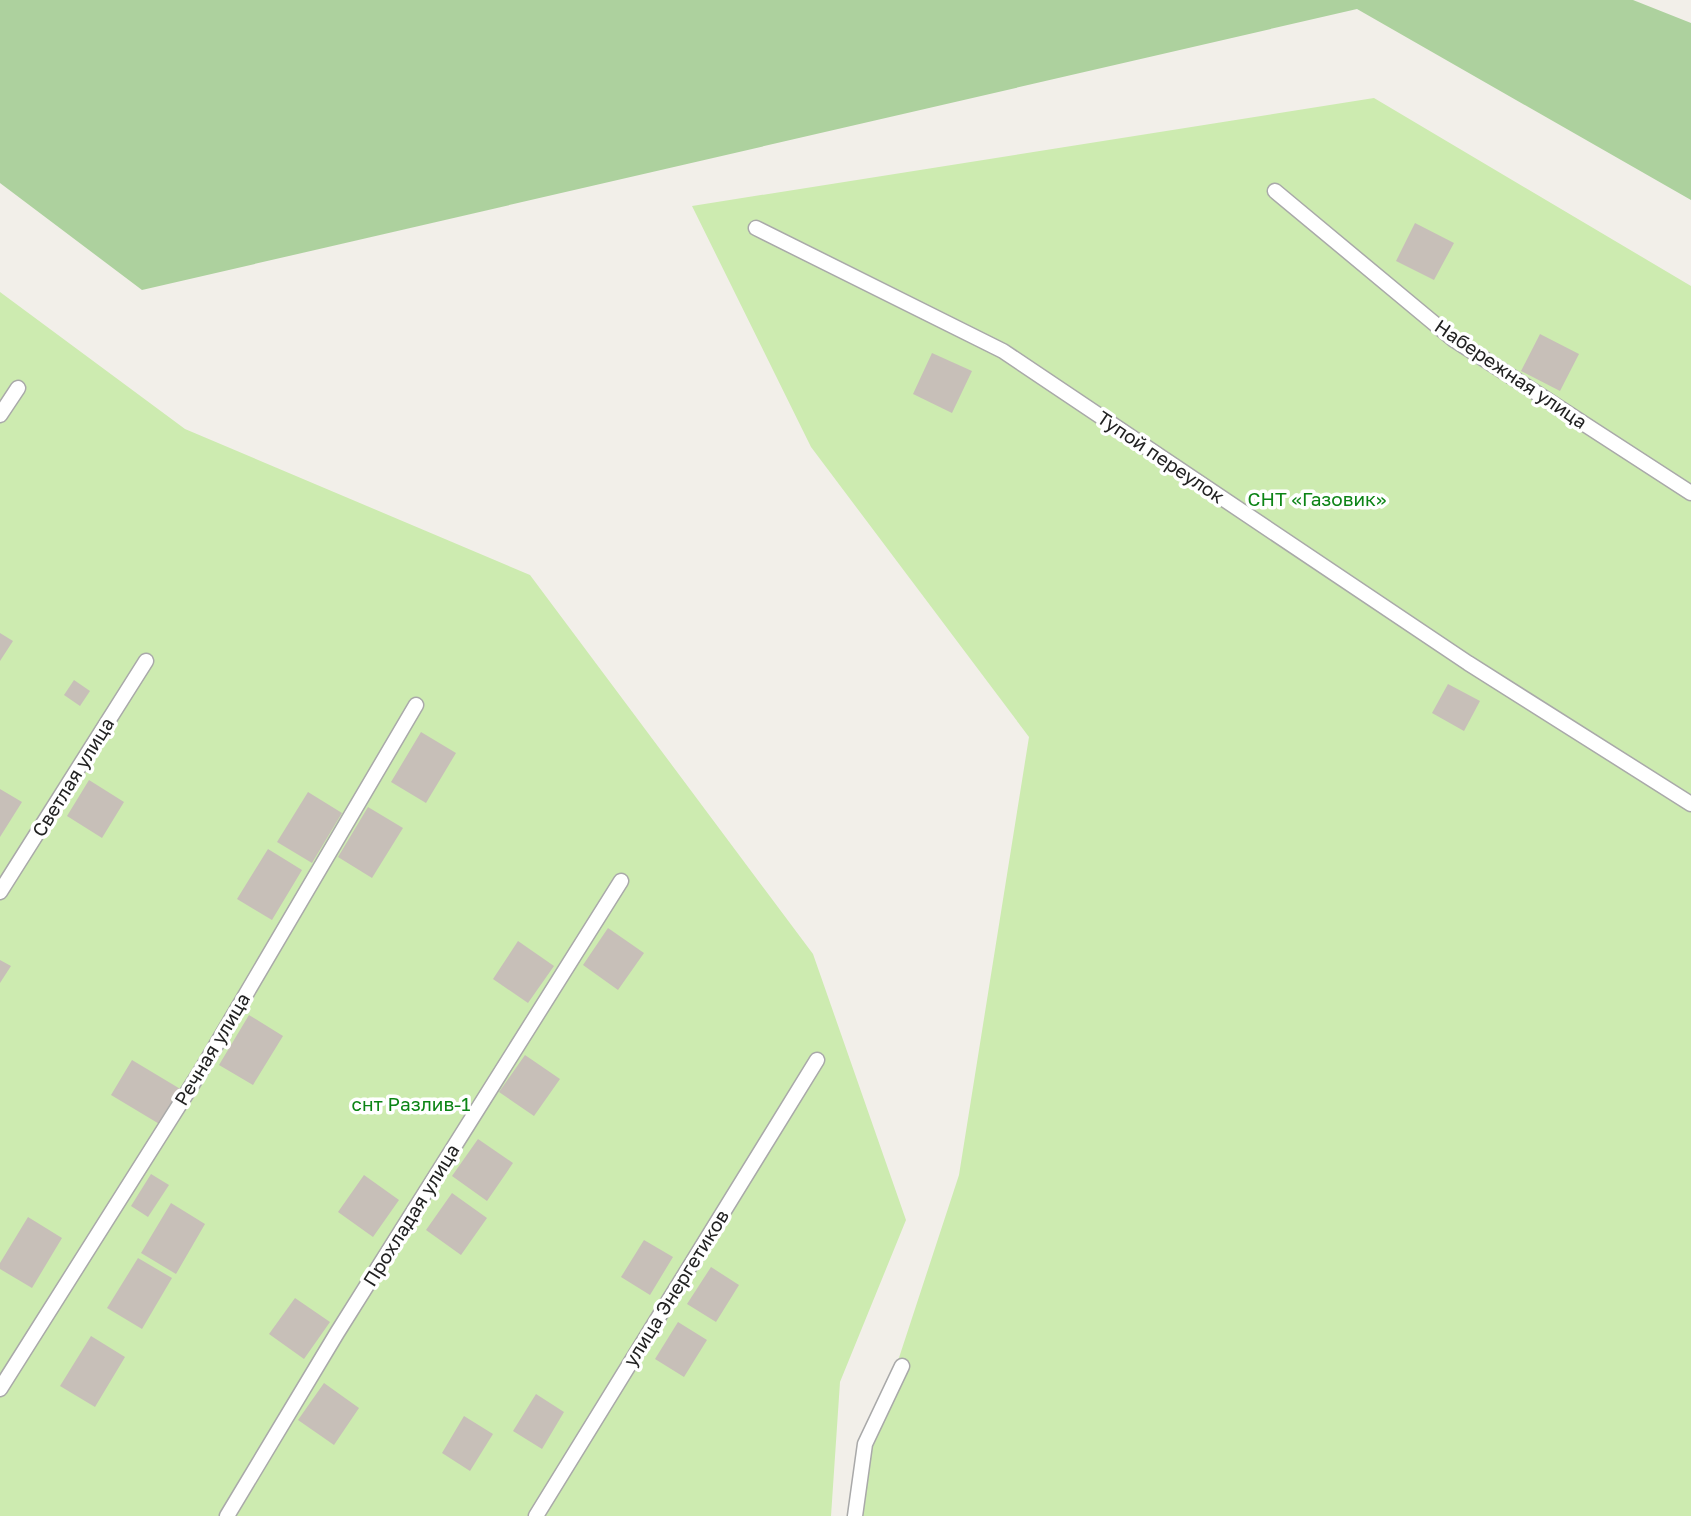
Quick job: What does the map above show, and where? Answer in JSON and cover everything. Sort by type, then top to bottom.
[{"type":"lane","name":"Набережная улица","points":[[1275,191],[1453,340],[1691,493]]},
{"type":"lane","name":"Тупой переулок","points":[[756,228],[1003,351],[1468,663],[1691,804]]},
{"type":"lane","points":[[0,415],[18,388]]},
{"type":"lane","name":"Светлая улица","points":[[0,892],[146,661]]},
{"type":"lane","name":"Речная улица","points":[[0,1389],[202,1069],[416,705]]},
{"type":"lane","name":"Прохладая улица","points":[[227,1516],[337,1333],[621,881]]},
{"type":"lane","name":"улица Энергетиков","points":[[536,1516],[817,1060]]},
{"type":"lane","points":[[855,1516],[865,1444],[902,1366]]},
{"type":"green space","points":[[0,0],[1633,0],[1691,23],[1691,200],[1357,9],[142,290],[0,183]]},
{"type":"green space","name":"СНТ «Газовик»","points":[[1374,98],[1691,286],[1691,1516],[847,1516],[959,1175],[1029,737],[811,447],[692,206]]},
{"type":"green space","name":"снт Разлив-1","points":[[0,292],[185,429],[530,575],[813,954],[906,1220],[840,1382],[831,1516],[0,1516]]},
{"type":"building","points":[[1415,223],[1454,243],[1434,280],[1396,261]]},
{"type":"building","points":[[1540,334],[1579,354],[1560,391],[1521,371]]},
{"type":"building","points":[[932,353],[972,371],[952,413],[913,394]]},
{"type":"building","points":[[0,633],[13,641],[0,661]]},
{"type":"building","points":[[74,680],[90,691],[80,706],[64,695]]},
{"type":"building","points":[[1448,684],[1480,701],[1464,731],[1432,713]]},
{"type":"building","points":[[421,732],[456,753],[426,803],[391,782]]},
{"type":"building","points":[[89,780],[124,802],[102,838],[67,816]]},
{"type":"building","points":[[0,789],[22,802],[0,837]]},
{"type":"building","points":[[308,792],[342,813],[312,863],[277,842]]},
{"type":"building","points":[[368,807],[403,828],[372,878],[338,857]]},
{"type":"building","points":[[268,849],[302,870],[272,920],[237,899]]},
{"type":"building","points":[[608,928],[644,953],[618,990],[583,965]]},
{"type":"building","points":[[518,941],[554,966],[528,1003],[493,979]]},
{"type":"building","points":[[0,960],[11,966],[0,983]]},
{"type":"building","points":[[249,1015],[283,1036],[253,1085],[219,1065]]},
{"type":"building","points":[[525,1055],[560,1079],[534,1116],[499,1092]]},
{"type":"building","points":[[132,1060],[182,1090],[161,1125],[111,1095]]},
{"type":"building","points":[[478,1139],[513,1163],[487,1201],[452,1176]]},
{"type":"building","points":[[151,1174],[169,1185],[148,1217],[131,1206]]},
{"type":"building","points":[[364,1175],[399,1200],[373,1237],[338,1212]]},
{"type":"building","points":[[452,1193],[487,1218],[461,1255],[426,1230]]},
{"type":"building","points":[[171,1203],[205,1224],[176,1274],[141,1253]]},
{"type":"building","points":[[28,1217],[62,1238],[32,1288],[0,1269],[0,1263]]},
{"type":"building","points":[[644,1240],[673,1257],[650,1295],[621,1277]]},
{"type":"building","points":[[138,1258],[172,1278],[142,1329],[107,1308]]},
{"type":"building","points":[[711,1267],[739,1285],[716,1322],[687,1304]]},
{"type":"building","points":[[295,1298],[330,1322],[304,1359],[269,1334]]},
{"type":"building","points":[[678,1322],[707,1340],[684,1377],[655,1359]]},
{"type":"building","points":[[91,1336],[125,1357],[95,1407],[60,1386]]},
{"type":"building","points":[[324,1383],[359,1408],[334,1445],[298,1420]]},
{"type":"building","points":[[536,1394],[564,1412],[542,1449],[513,1431]]},
{"type":"building","points":[[464,1416],[493,1434],[470,1471],[442,1453]]}]
